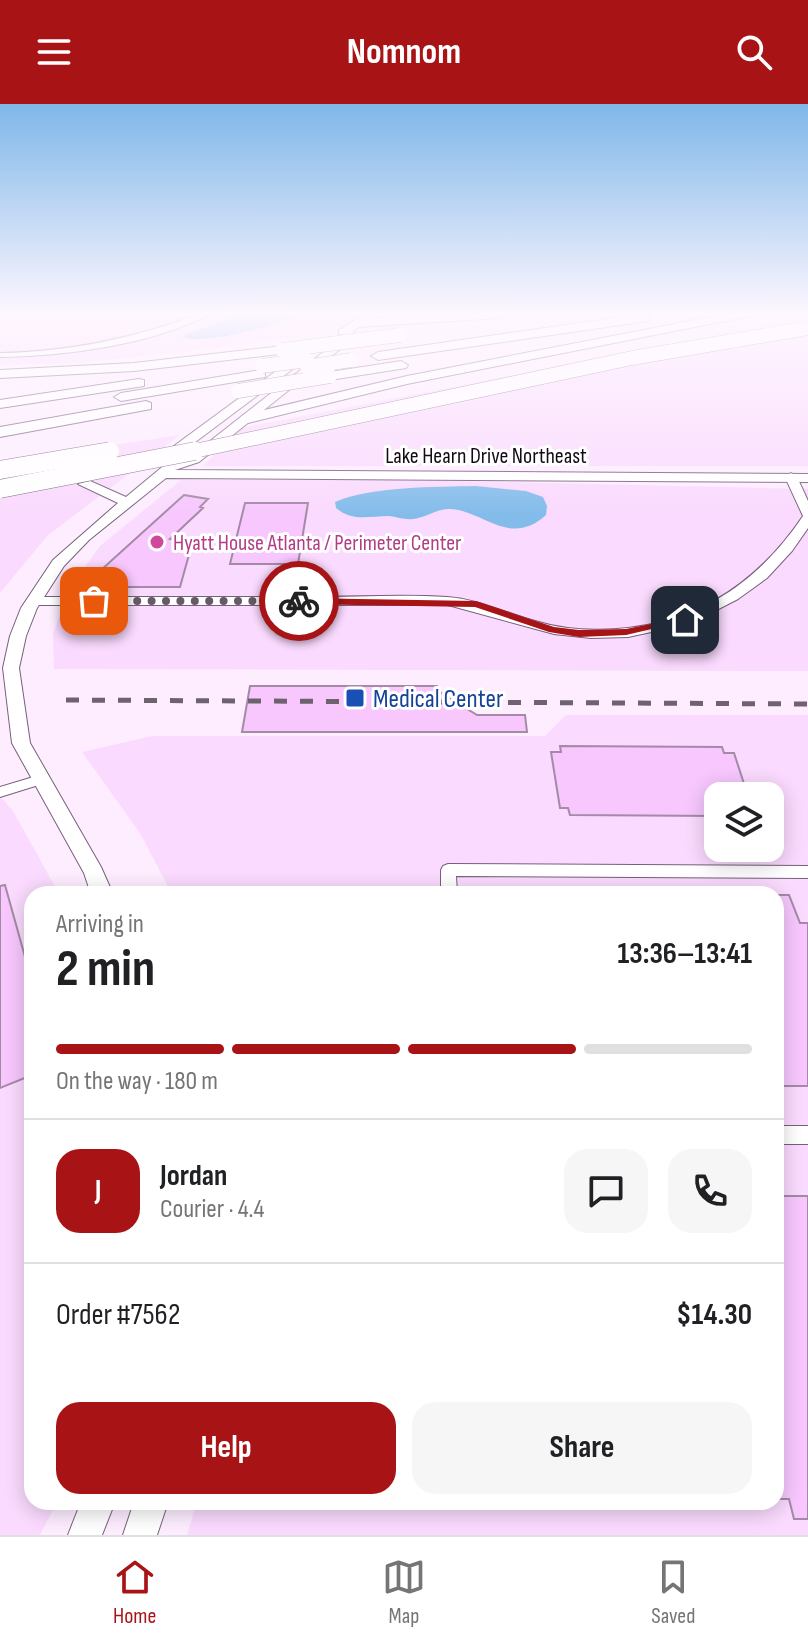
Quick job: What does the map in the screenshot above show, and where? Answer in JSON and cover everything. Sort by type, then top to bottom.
[{"type":"highway","points":[[0,404],[178,381]]},
{"type":"highway","points":[[0,418],[202,381]]},
{"type":"highway","points":[[0,432],[301,381]]},
{"type":"highway","points":[[248,418],[404,381]]},
{"type":"highway","points":[[0,470],[155,443],[464,381]]},
{"type":"highway","points":[[0,477],[269,429],[485,381]]},
{"type":"highway","points":[[0,489],[265,438],[523,381]]},
{"type":"highway","points":[[276,394],[274,397],[281,401],[305,405]]},
{"type":"main road","points":[[168,470],[167,457],[270,381]]},
{"type":"main road","points":[[99,886],[21,743],[11,668],[18,636],[38,594],[58,563],[84,537],[168,470],[195,459],[293,381]]},
{"type":"main road","name":"Lake Hearn Drive Northeast","points":[[168,470],[808,478]]},
{"type":"main road","points":[[85,484],[127,502]]},
{"type":"main road","points":[[85,1535],[95,1510]]},
{"type":"main road","points":[[140,1535],[148,1510]]},
{"type":"street","points":[[38,594],[69,601],[448,601],[476,604],[552,630],[626,632],[685,620],[757,580],[782,557],[808,516],[791,477]]},
{"type":"street","points":[[0,792],[40,780]]},
{"type":"street","points":[[449,886],[448,870],[808,872]]},
{"type":"street","points":[[784,1135],[808,1135]]},
{"type":"shaded area","points":[[485,381],[808,381],[808,466],[203,466],[241,428]]},
{"type":"shaded area","points":[[180,435],[47,536],[0,593],[0,462]]},
{"type":"shaded area","points":[[372,479],[808,489],[808,671],[54,669],[53,633],[72,585],[100,546],[181,480]]},
{"type":"shaded area","points":[[566,715],[808,715],[808,1535],[187,1535],[195,1510],[784,1510],[784,886],[168,886],[140,833],[82,752],[152,736],[545,736]]},
{"type":"shaded area","points":[[0,796],[13,811],[55,886],[24,886],[24,1510],[53,1510],[40,1535],[0,1535]]},
{"type":"water","points":[[476,486],[526,491],[543,497],[547,506],[546,515],[533,524],[507,528],[460,510],[448,509],[413,519],[355,517],[336,508],[335,502],[385,490]]},
{"type":"building","name":"Hyatt House Atlanta / Perimeter Center","points":[[184,495],[208,499],[200,507],[203,508],[170,539],[192,544],[180,587],[96,587],[101,570]]},
{"type":"building","points":[[245,503],[308,503],[298,564],[230,564]]},
{"type":"building","points":[[250,686],[437,686],[437,690],[477,715],[525,715],[527,732],[242,732]]},
{"type":"building","points":[[560,746],[722,747],[724,753],[734,753],[743,782],[704,782],[704,816],[570,815],[568,808],[560,808],[551,752],[561,752]]},
{"type":"building","points":[[5,885],[24,953],[24,1078],[0,1088],[0,886]]},
{"type":"building","points":[[784,895],[789,895],[800,923],[808,923],[808,1086],[784,1086]]},
{"type":"building","points":[[784,1196],[808,1196],[808,1519],[794,1519],[789,1499],[784,1499]]},
{"type":"railway","points":[[66,700],[808,704]]},
{"type":"way so far","points":[[94,601],[299,601]]},
{"type":"place","name":"Hyatt House Atlanta / Perimeter Center","points":[[157,542]]},
{"type":"place","name":"Medical Center","points":[[355,698]]},
{"type":"route","points":[[299,601],[448,601],[476,604],[552,630],[579,633],[626,632],[685,620]]}]
